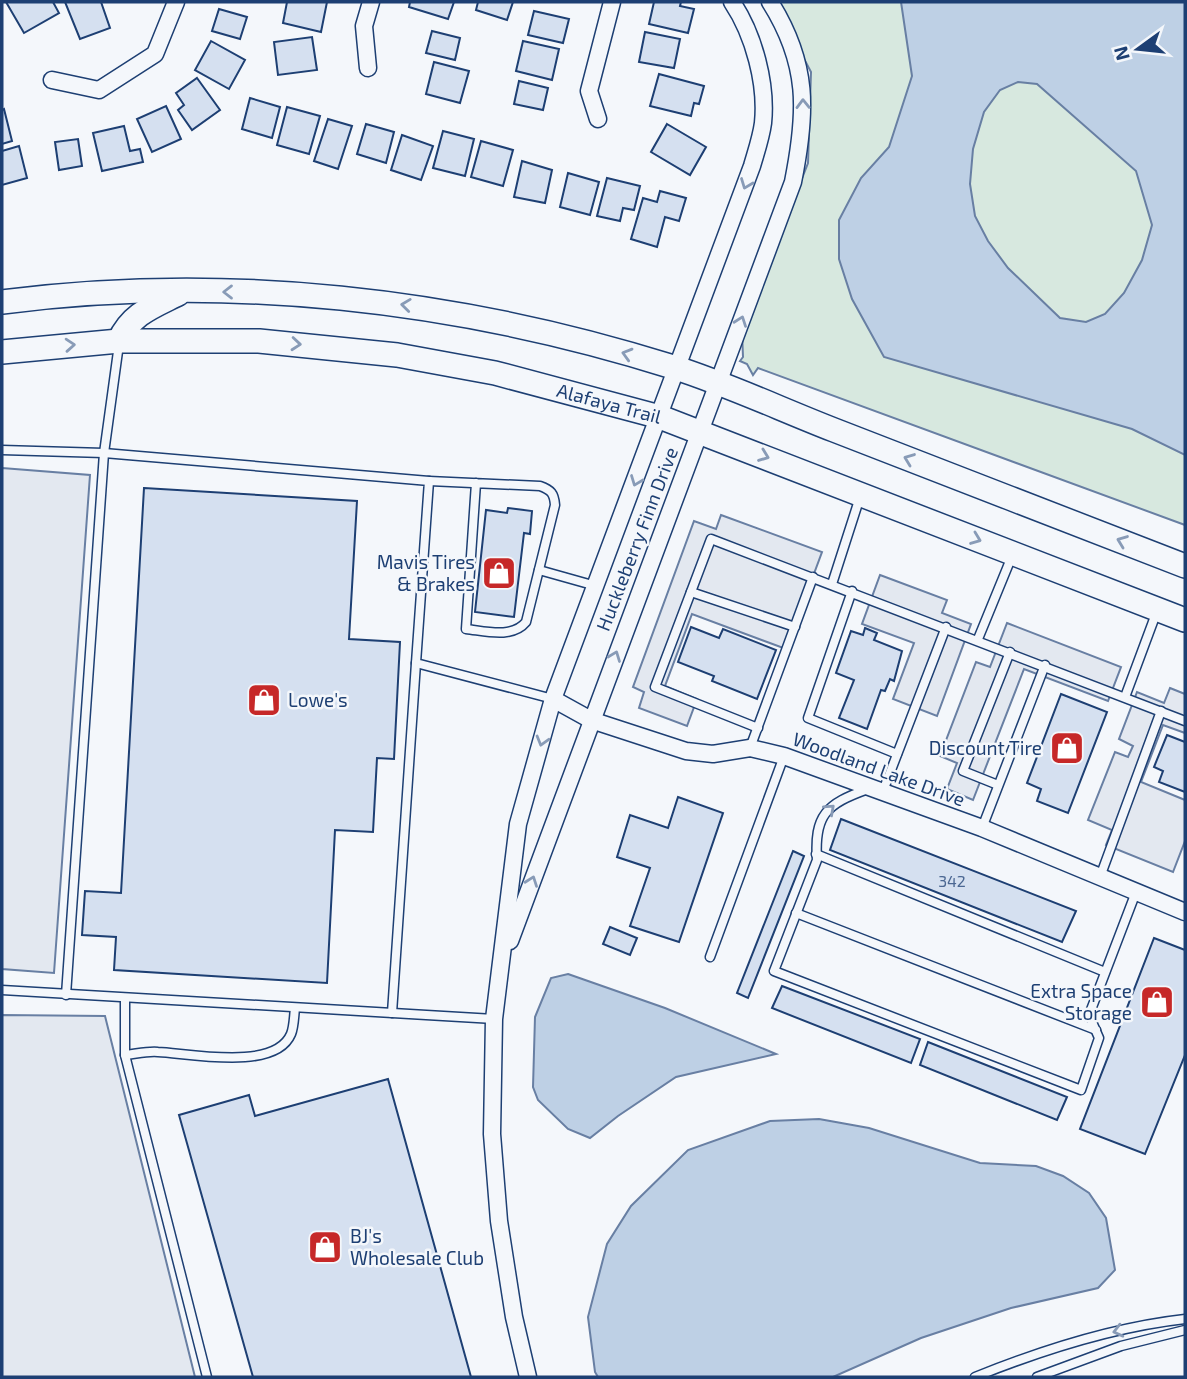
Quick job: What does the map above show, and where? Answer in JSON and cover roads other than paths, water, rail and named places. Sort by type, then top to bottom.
[{"type":"main road","points":[[2,302],[114,292],[307,294],[434,309],[559,335],[675,368],[1185,566]]},
{"type":"main road","points":[[119,341],[127,324],[140,313],[181,292]]},
{"type":"main road","name":"Alafaya Trail","points":[[2,352],[119,341],[259,341],[397,355],[495,373],[660,417],[1185,620]]},
{"type":"street","points":[[52,80],[99,90],[155,54],[176,2]]},
{"type":"street","points":[[368,68],[364,26],[371,2]]},
{"type":"street","points":[[598,119],[589,91],[612,2]]},
{"type":"street","name":"Huckleberry Finn Drive","points":[[528,1377],[514,1317],[499,1221],[492,1134],[494,1019],[518,824],[553,699],[752,166],[763,124],[757,55],[732,2]]},
{"type":"street","name":"Huckleberry Finn Drive","points":[[500,968],[793,182],[803,132],[802,77],[782,21],[770,2]]},
{"type":"street","name":"Woodland Lake Drive","points":[[553,699],[591,720],[686,751],[713,754],[750,748],[784,756],[982,828],[1185,912]]},
{"type":"lane","points":[[66,995],[104,453],[119,341]]},
{"type":"lane","points":[[2,450],[104,453],[429,481],[476,483],[540,486],[550,489],[555,505],[526,622],[520,630],[510,632],[466,629],[476,483]]},
{"type":"lane","points":[[392,1013],[429,481]]},
{"type":"lane","points":[[832,584],[861,494]]},
{"type":"lane","points":[[758,728],[655,687],[711,539],[978,639],[1185,721]]},
{"type":"lane","points":[[978,639],[1013,553]]},
{"type":"lane","points":[[539,570],[596,586]]},
{"type":"lane","points":[[750,748],[813,577]]},
{"type":"lane","points":[[852,591],[808,718],[897,754]]},
{"type":"lane","points":[[691,592],[795,627]]},
{"type":"lane","points":[[1125,697],[1157,610]]},
{"type":"lane","points":[[946,627],[897,754],[878,789],[838,802],[822,813],[815,842],[816,854],[774,971],[1081,1090],[1100,1038],[1090,1015],[1136,892]]},
{"type":"lane","points":[[998,785],[963,771],[1010,652]]},
{"type":"lane","points":[[416,663],[553,699]]},
{"type":"lane","points":[[982,828],[1045,665]]},
{"type":"lane","points":[[1100,877],[1161,711]]},
{"type":"lane","points":[[710,957],[784,756]]},
{"type":"lane","points":[[816,854],[1105,972]]},
{"type":"lane","points":[[796,913],[1096,1030]]},
{"type":"lane","points":[[2,990],[494,1019]]},
{"type":"lane","points":[[125,999],[125,1055],[207,1377]]},
{"type":"lane","points":[[125,1055],[156,1052],[218,1060],[260,1054],[287,1040],[291,1034],[295,1007]]},
{"type":"lane","points":[[975,1377],[1072,1343],[1136,1327],[1185,1320]]},
{"type":"lane","points":[[1037,1377],[1121,1346],[1185,1330]]},
{"type":"water","points":[[901,2],[1185,2],[1185,455],[1132,429],[884,357],[852,299],[839,259],[839,220],[861,178],[889,147],[912,76]],"holes":[[[1018,82],[1037,84],[1136,171],[1152,225],[1142,260],[1124,293],[1105,314],[1086,322],[1060,318],[1008,268],[988,241],[975,216],[970,184],[973,149],[984,112],[1000,90]]]},
{"type":"water","points":[[568,974],[665,1008],[776,1054],[676,1077],[590,1138],[568,1129],[538,1100],[533,1087],[535,1017],[551,978]]},
{"type":"water","points":[[819,1119],[869,1128],[980,1163],[1036,1166],[1063,1176],[1089,1193],[1106,1218],[1115,1270],[1098,1288],[1011,1308],[921,1338],[833,1377],[598,1377],[595,1372],[588,1317],[607,1244],[631,1206],[688,1150],[770,1121]]},
{"type":"place","name":"Mavis Tires & Brakes","points":[[499,573]]},
{"type":"place","name":"Lowe's","points":[[264,700]]},
{"type":"place","name":"Discount Tire","points":[[1067,748]]},
{"type":"place","name":"Extra Space Storage","points":[[1157,1002]]},
{"type":"place","name":"BJ's Wholesale Club","points":[[325,1247]]}]
